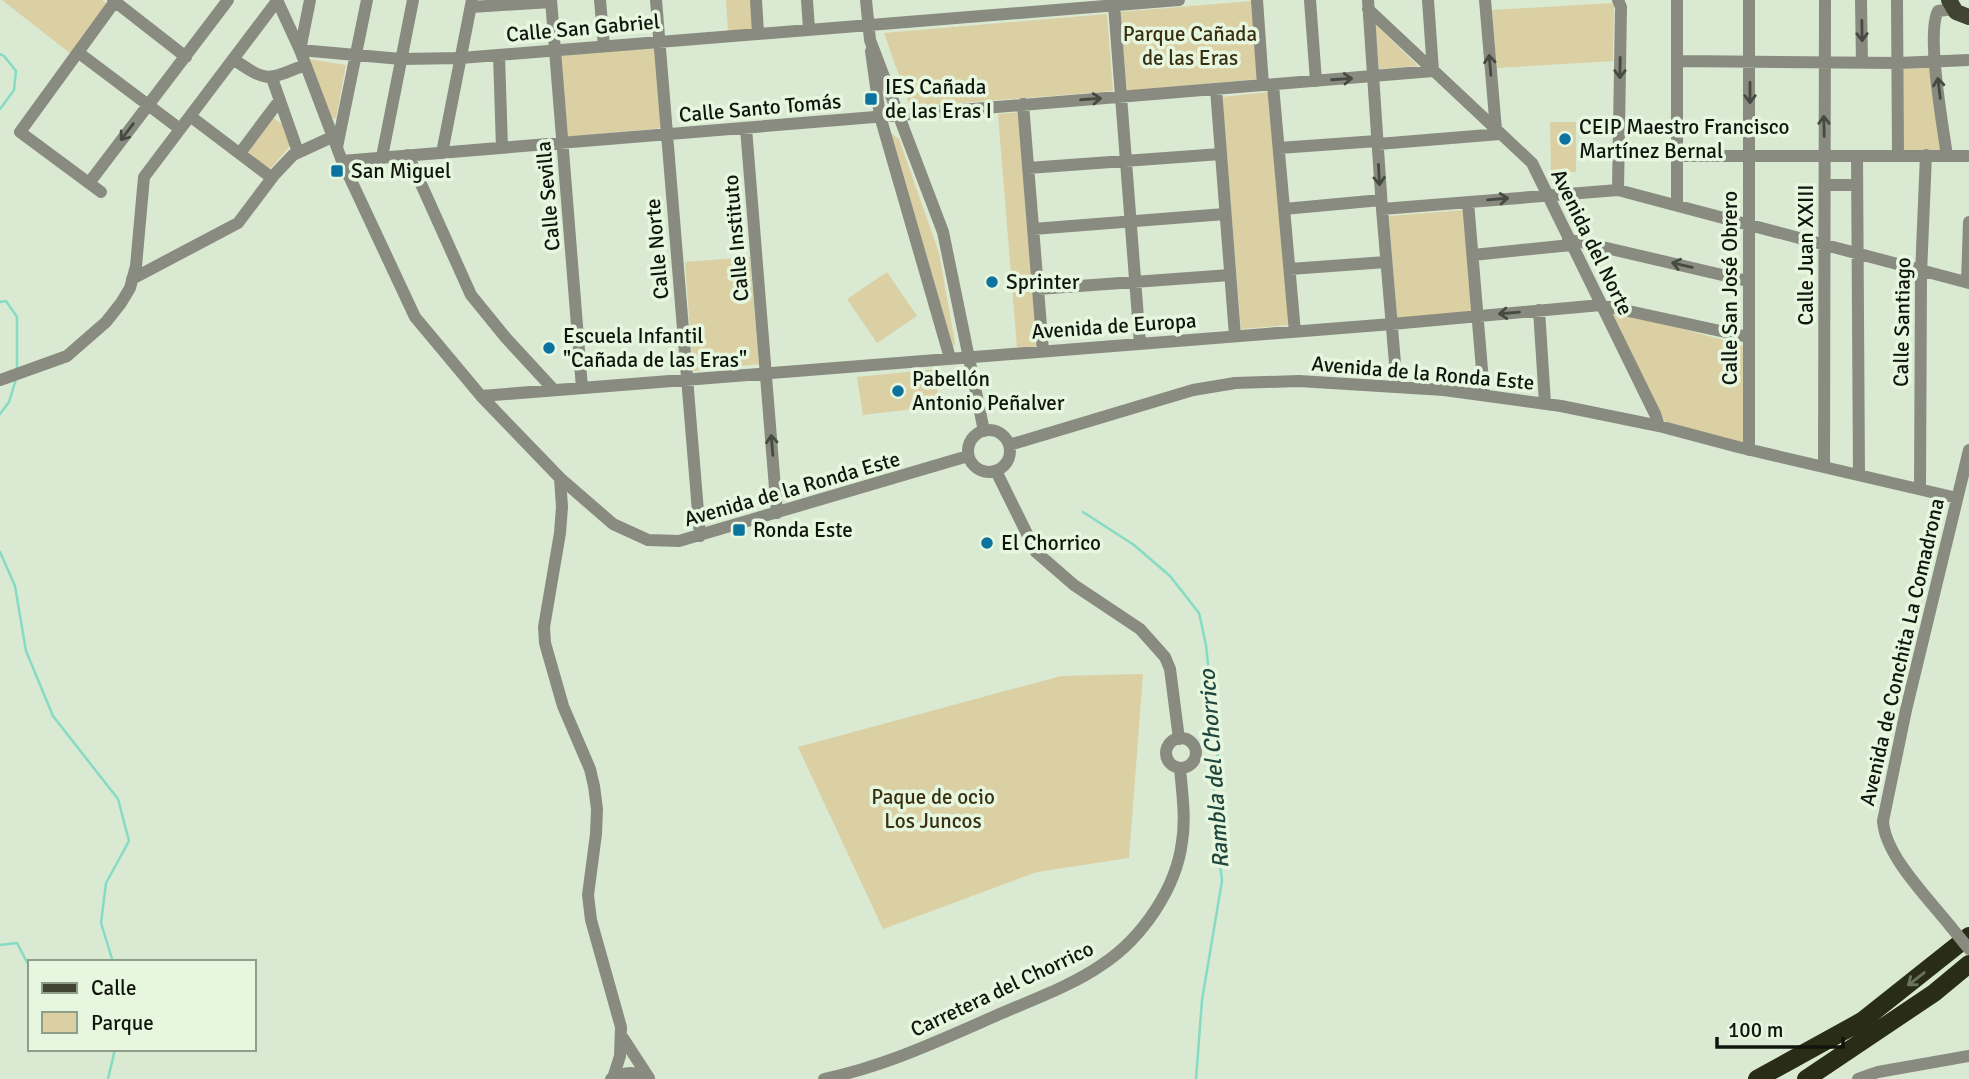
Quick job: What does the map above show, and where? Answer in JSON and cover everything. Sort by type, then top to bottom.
[{"type":"highway","points":[[1757,1079],[1862,1021],[1969,936]]},
{"type":"highway","points":[[1806,1079],[1934,993],[1969,964]]},
{"type":"main road","points":[[1950,2],[1960,15],[1969,17]]},
{"type":"street","points":[[89,183],[228,0]]},
{"type":"street","points":[[300,50],[310,0]]},
{"type":"street","points":[[337,149],[367,0]]},
{"type":"street","points":[[382,158],[413,0]]},
{"type":"street","points":[[600,0],[604,46]]},
{"type":"street","name":"Calle Norte","points":[[656,0],[700,536]]},
{"type":"street","points":[[756,0],[758,33]]},
{"type":"street","points":[[807,0],[809,29]]},
{"type":"street","points":[[866,0],[871,63],[880,116],[950,358]]},
{"type":"street","points":[[993,0],[995,14]]},
{"type":"street","name":"Calle San Gabriel","points":[[300,50],[356,57],[461,58],[995,14],[1046,5],[1114,5],[1179,0]]},
{"type":"street","points":[[1257,0],[1279,148],[1295,332]]},
{"type":"street","points":[[1310,0],[1316,81]]},
{"type":"street","points":[[1428,0],[1433,71]]},
{"type":"street","points":[[1279,148],[1498,132],[1485,0]]},
{"type":"street","points":[[1618,0],[1621,7],[1618,190]]},
{"type":"street","points":[[1677,0],[1677,204]]},
{"type":"street","name":"Calle San José Obrero","points":[[1749,0],[1749,450]]},
{"type":"street","name":"Calle Juan XXIII","points":[[1824,467],[1825,0]]},
{"type":"street","points":[[1861,0],[1862,63]]},
{"type":"street","points":[[1897,0],[1898,155]]},
{"type":"street","points":[[101,192],[20,132],[114,1],[186,57]]},
{"type":"street","points":[[0,380],[67,356],[106,322],[121,303],[132,279],[139,246],[144,177],[277,1]]},
{"type":"street","name":"Avenida de la Ronda Este","points":[[277,1],[300,50],[337,149],[415,317],[481,396],[560,478],[613,524],[648,540],[679,541],[968,456]]},
{"type":"street","points":[[442,153],[471,3],[551,1]]},
{"type":"street","name":"Calle Sevilla","points":[[551,1],[582,388]]},
{"type":"street","points":[[1947,156],[1936,63],[1934,19],[1938,11],[1950,2]]},
{"type":"street","points":[[1368,4],[1381,205],[1397,387]]},
{"type":"street","name":"Avenida del Norte","points":[[1368,4],[1433,71],[1532,163],[1655,414],[1658,426]]},
{"type":"street","points":[[1114,5],[1140,344]]},
{"type":"street","points":[[870,40],[943,232],[967,357],[985,431]]},
{"type":"street","points":[[79,53],[180,129]]},
{"type":"street","points":[[499,55],[502,148]]},
{"type":"street","points":[[233,59],[257,75],[272,78],[305,65]]},
{"type":"street","points":[[1678,61],[1936,63],[1969,60]]},
{"type":"street","name":"Calle Santo Tomás","points":[[298,152],[337,149],[382,158],[1433,71]]},
{"type":"street","points":[[132,279],[238,223],[272,178],[298,152],[272,78]]},
{"type":"street","points":[[1216,89],[1235,336]]},
{"type":"street","points":[[240,153],[279,101]]},
{"type":"street","points":[[1023,104],[1043,351]]},
{"type":"street","points":[[190,116],[272,178]]},
{"type":"street","name":"Calle Instituto","points":[[746,128],[777,513]]},
{"type":"street","points":[[1028,168],[1221,154]]},
{"type":"street","points":[[408,155],[471,295],[554,390]]},
{"type":"street","name":"Calle Santiago","points":[[1920,489],[1926,155]]},
{"type":"street","points":[[1678,156],[1969,156]]},
{"type":"street","points":[[1857,156],[1859,475]]},
{"type":"street","points":[[1825,185],[1857,185]]},
{"type":"street","points":[[1284,209],[1468,202],[1618,190],[1968,282],[1969,222]]},
{"type":"street","points":[[1468,202],[1484,394]]},
{"type":"street","points":[[1033,229],[1226,214]]},
{"type":"street","points":[[1472,254],[1570,242],[1748,281]]},
{"type":"street","points":[[1290,270],[1386,262]]},
{"type":"street","points":[[1038,289],[1230,275]]},
{"type":"street","name":"Avenida de Europa","points":[[481,396],[1295,332],[1601,305],[1748,337]]},
{"type":"street","points":[[1539,310],[1545,403]]},
{"type":"street","name":"Avenida de la Ronda Este","points":[[1009,445],[1193,390],[1235,383],[1299,381],[1484,394],[1545,403],[1658,426],[1957,498]]},
{"type":"street","points":[[991,430],[1002,435],[1009,445],[1009,458],[996,471],[982,471],[971,463],[968,456],[969,443],[978,433],[985,431],[991,430]]},
{"type":"street","name":"Avenida de Conchita La Comadrona","points":[[1969,450],[1906,710],[1883,821],[1885,836],[1893,853],[1969,949]]},
{"type":"street","points":[[996,471],[1036,552],[1074,585],[1140,629],[1165,657],[1170,669],[1179,738]]},
{"type":"street","points":[[560,478],[561,533],[545,607],[545,643],[563,706],[590,769],[594,786],[597,809],[588,895],[591,920],[614,996],[623,1037],[649,1079]]},
{"type":"street","points":[[1179,738],[1191,742],[1196,754],[1191,764],[1180,768],[1171,763],[1167,753],[1171,742],[1179,738]]},
{"type":"street","name":"Carretera del Chorrico","points":[[824,1079],[875,1067],[921,1050],[1086,975],[1120,951],[1148,919],[1175,870],[1184,827],[1180,768]]},
{"type":"street","points":[[612,1078],[623,1037]]},
{"type":"street","points":[[1858,1079],[1878,1072],[1969,1056]]},
{"type":"street","points":[[1876,1079],[1900,1069]]},
{"type":"street","points":[[612,1078],[631,1072],[649,1079]]},
{"type":"green space","points":[[2,0],[102,0],[107,4],[71,54]]},
{"type":"green space","points":[[726,0],[752,0],[754,29],[728,31]]},
{"type":"green space","name":"Parque Cañada de las Eras","points":[[1252,1],[1259,79],[1127,91],[1120,12]]},
{"type":"green space","points":[[1614,3],[1613,61],[1497,68],[1492,10]]},
{"type":"green space","name":"Parque Cañada de las Eras","points":[[1107,14],[1113,91],[910,107],[884,33]]},
{"type":"green space","points":[[1375,24],[1418,66],[1379,69]]},
{"type":"green space","points":[[656,47],[662,128],[566,137],[561,56]]},
{"type":"green space","points":[[308,59],[346,65],[336,118],[330,118]]},
{"type":"green space","points":[[1900,66],[1933,66],[1941,150],[1901,151]]},
{"type":"green space","points":[[1269,92],[1289,325],[1241,329],[1222,97]]},
{"type":"green space","points":[[1020,112],[1040,346],[1017,348],[998,114]]},
{"type":"green space","points":[[272,117],[282,124],[290,146],[270,169],[246,151]]},
{"type":"green space","points":[[1550,122],[1576,122],[1576,172],[1551,173]]},
{"type":"green space","points":[[888,131],[899,139],[939,253],[955,343],[953,347]]},
{"type":"green space","points":[[1465,210],[1474,315],[1397,321],[1389,216]]},
{"type":"green space","points":[[750,257],[759,364],[693,371],[685,262]]},
{"type":"green space","points":[[887,272],[917,316],[877,343],[847,299]]},
{"type":"green space","points":[[1617,311],[1745,346],[1745,443],[1667,426],[1612,315]]},
{"type":"green space","name":"Pabellón Antonio Peñalver","points":[[937,369],[938,406],[863,415],[857,377]]},
{"type":"green space","name":"Paque de ocio Los Juncos","points":[[1143,674],[1129,858],[1037,872],[883,929],[798,747],[1061,676]]},
{"type":"waterway","points":[[0,54],[16,71],[14,90],[0,109]]},
{"type":"waterway","points":[[0,302],[6,301],[17,317],[17,370]]},
{"type":"waterway","points":[[0,414],[9,402],[16,379]]},
{"type":"waterway","name":"Rambla del Chorrico","points":[[1083,512],[1134,545],[1170,576],[1199,613],[1206,645],[1218,759],[1213,799],[1222,881],[1202,1000],[1196,1079]]},
{"type":"waterway","points":[[0,552],[15,586],[26,651],[53,716],[118,799],[129,841],[106,883],[101,923],[112,960]]},
{"type":"waterway","points":[[0,945],[17,943],[28,964]]},
{"type":"waterway","points":[[108,1079],[115,1051]]},
{"type":"place","name":"IES Cañada de las Eras I","points":[[871,99]]},
{"type":"place","name":"CEIP Maestro Francisco Martínez Bernal","points":[[1565,139]]},
{"type":"place","name":"San Miguel","points":[[337,171]]},
{"type":"place","name":"Sprinter","points":[[992,282]]},
{"type":"place","name":"Escuela Infantil \"Cañada de las Eras\"","points":[[549,348]]},
{"type":"place","name":"Pabellón Antonio Peñalver","points":[[898,391]]},
{"type":"place","name":"Ronda Este","points":[[739,530]]},
{"type":"place","name":"El Chorrico","points":[[987,543]]}]
